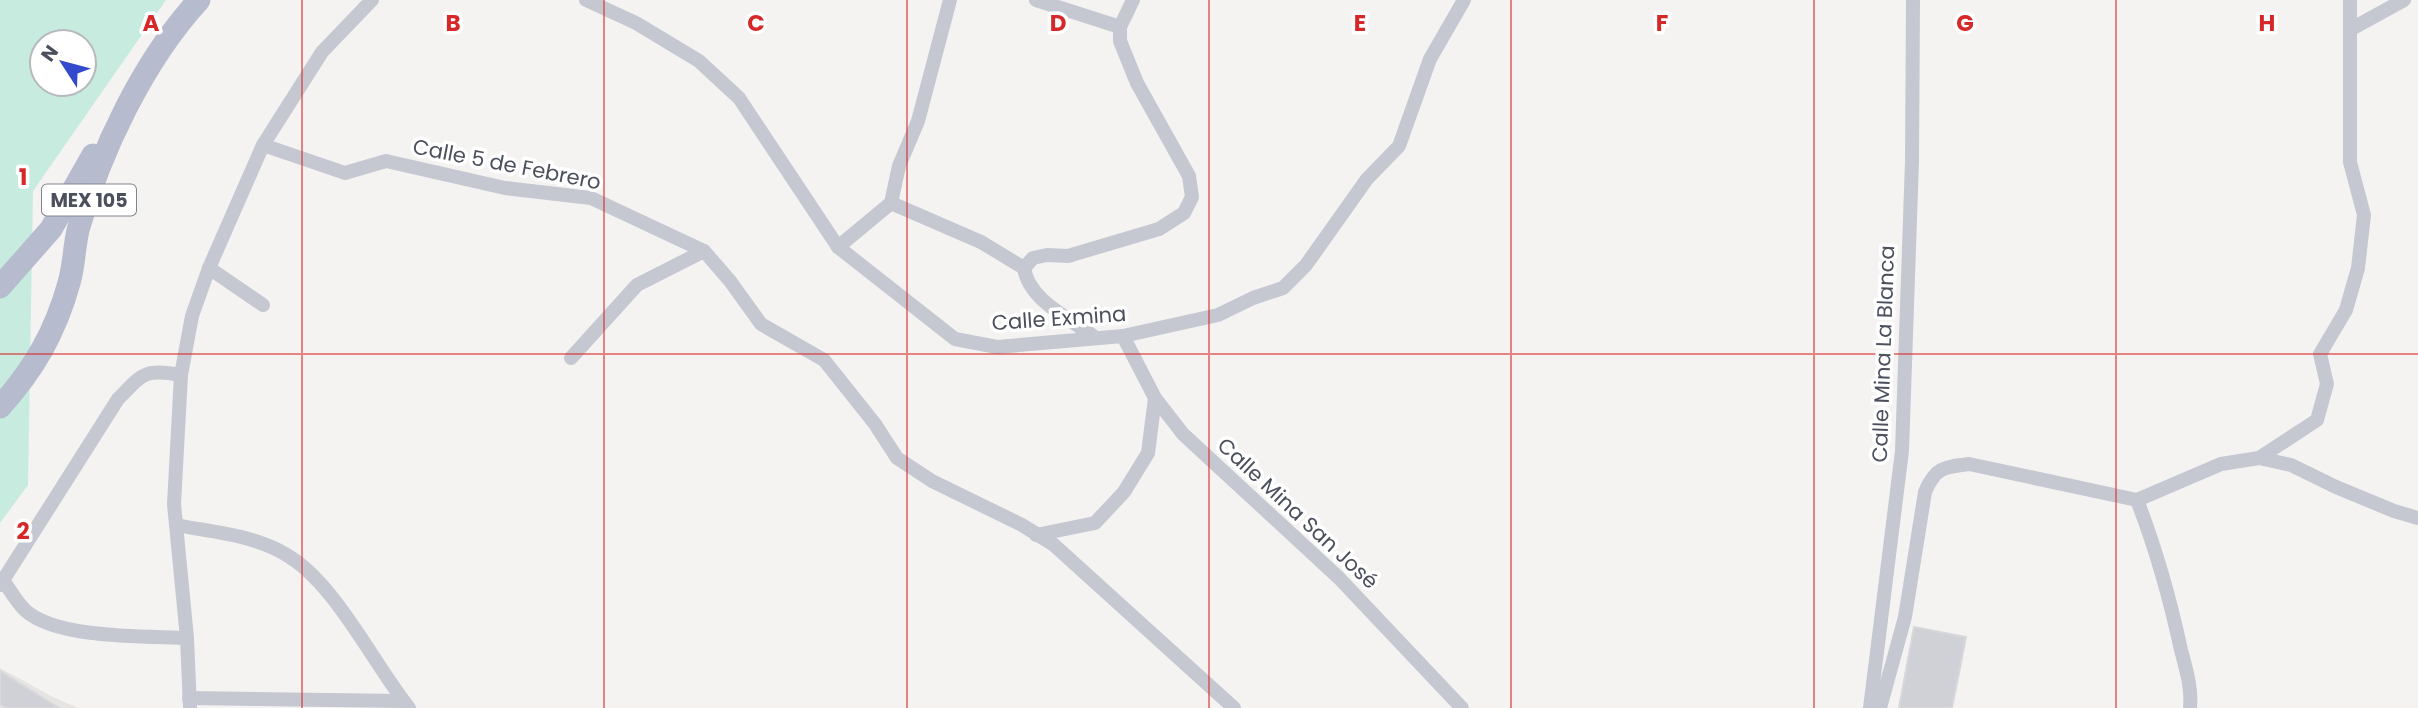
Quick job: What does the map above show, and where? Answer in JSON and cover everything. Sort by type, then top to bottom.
[{"type":"main road","name":"MEX 105","points":[[0,287],[51,229],[144,58],[181,0]]},
{"type":"main road","name":"MEX 105","points":[[0,407],[37,362],[55,327],[70,281],[78,232],[117,128],[147,71],[198,0]]},
{"type":"street","points":[[372,0],[322,52],[263,145],[209,268],[192,316],[181,375],[174,504],[187,638],[189,703],[406,704]]},
{"type":"street","name":"Calle Exmina","points":[[586,0],[636,23],[699,61],[739,98],[838,247],[955,339],[997,347],[1123,336],[1218,315],[1253,298],[1283,288],[1306,265],[1367,179],[1399,146],[1430,59],[1464,0]]},
{"type":"street","points":[[838,247],[891,203],[899,166],[918,121],[950,0]]},
{"type":"street","points":[[1036,0],[1120,27]]},
{"type":"street","points":[[1024,268],[1033,258],[1047,255],[1068,256],[1159,229],[1184,213],[1192,197],[1189,176],[1137,83],[1120,41],[1120,27],[1133,0]]},
{"type":"street","name":"Calle Mina La Blanca","points":[[1870,708],[1902,451],[1912,161],[1913,0]]},
{"type":"street","points":[[2259,458],[2317,420],[2327,384],[2320,354],[2346,310],[2358,268],[2364,215],[2350,162],[2350,0]]},
{"type":"street","points":[[2351,29],[2404,0]]},
{"type":"street","name":"Calle 5 de Febrero","points":[[263,145],[345,173],[386,161],[505,188],[591,198],[704,251],[761,324],[824,360],[875,424],[897,458],[932,481],[1036,535]]},
{"type":"street","points":[[891,203],[981,242],[1024,268],[1026,280],[1039,297],[1096,338]]},
{"type":"street","points":[[571,358],[637,285],[704,251]]},
{"type":"street","points":[[209,268],[263,305]]},
{"type":"street","name":"Calle Mina San José","points":[[1123,336],[1155,398],[1183,434],[1339,578],[1462,708]]},
{"type":"street","points":[[181,375],[159,371],[143,374],[118,399],[1,582],[26,611],[52,625],[96,634],[187,638]]},
{"type":"street","points":[[1036,535],[1095,523],[1124,492],[1148,453],[1155,398]]},
{"type":"street","points":[[1880,708],[1905,617],[1925,492],[1932,476],[1946,467],[1969,464],[2137,500],[2221,464],[2259,458],[2291,465],[2336,487],[2418,518]]},
{"type":"street","points":[[2137,500],[2156,549],[2191,695],[2190,708]]},
{"type":"street","points":[[176,525],[249,539],[286,554],[322,584],[406,704]]},
{"type":"street","points":[[1036,535],[1054,545],[1234,708]]},
{"type":"shaded area","points":[[0,668],[53,697],[78,708],[0,708]]},
{"type":"green space","points":[[0,0],[166,0],[98,98],[98,28],[28,28],[28,98],[98,98],[33,191],[28,485],[0,523]]},
{"type":"building","points":[[1914,627],[1966,637],[1952,708],[1899,708]]},
{"type":"building","points":[[0,671],[59,708],[7,708],[0,704]]}]
